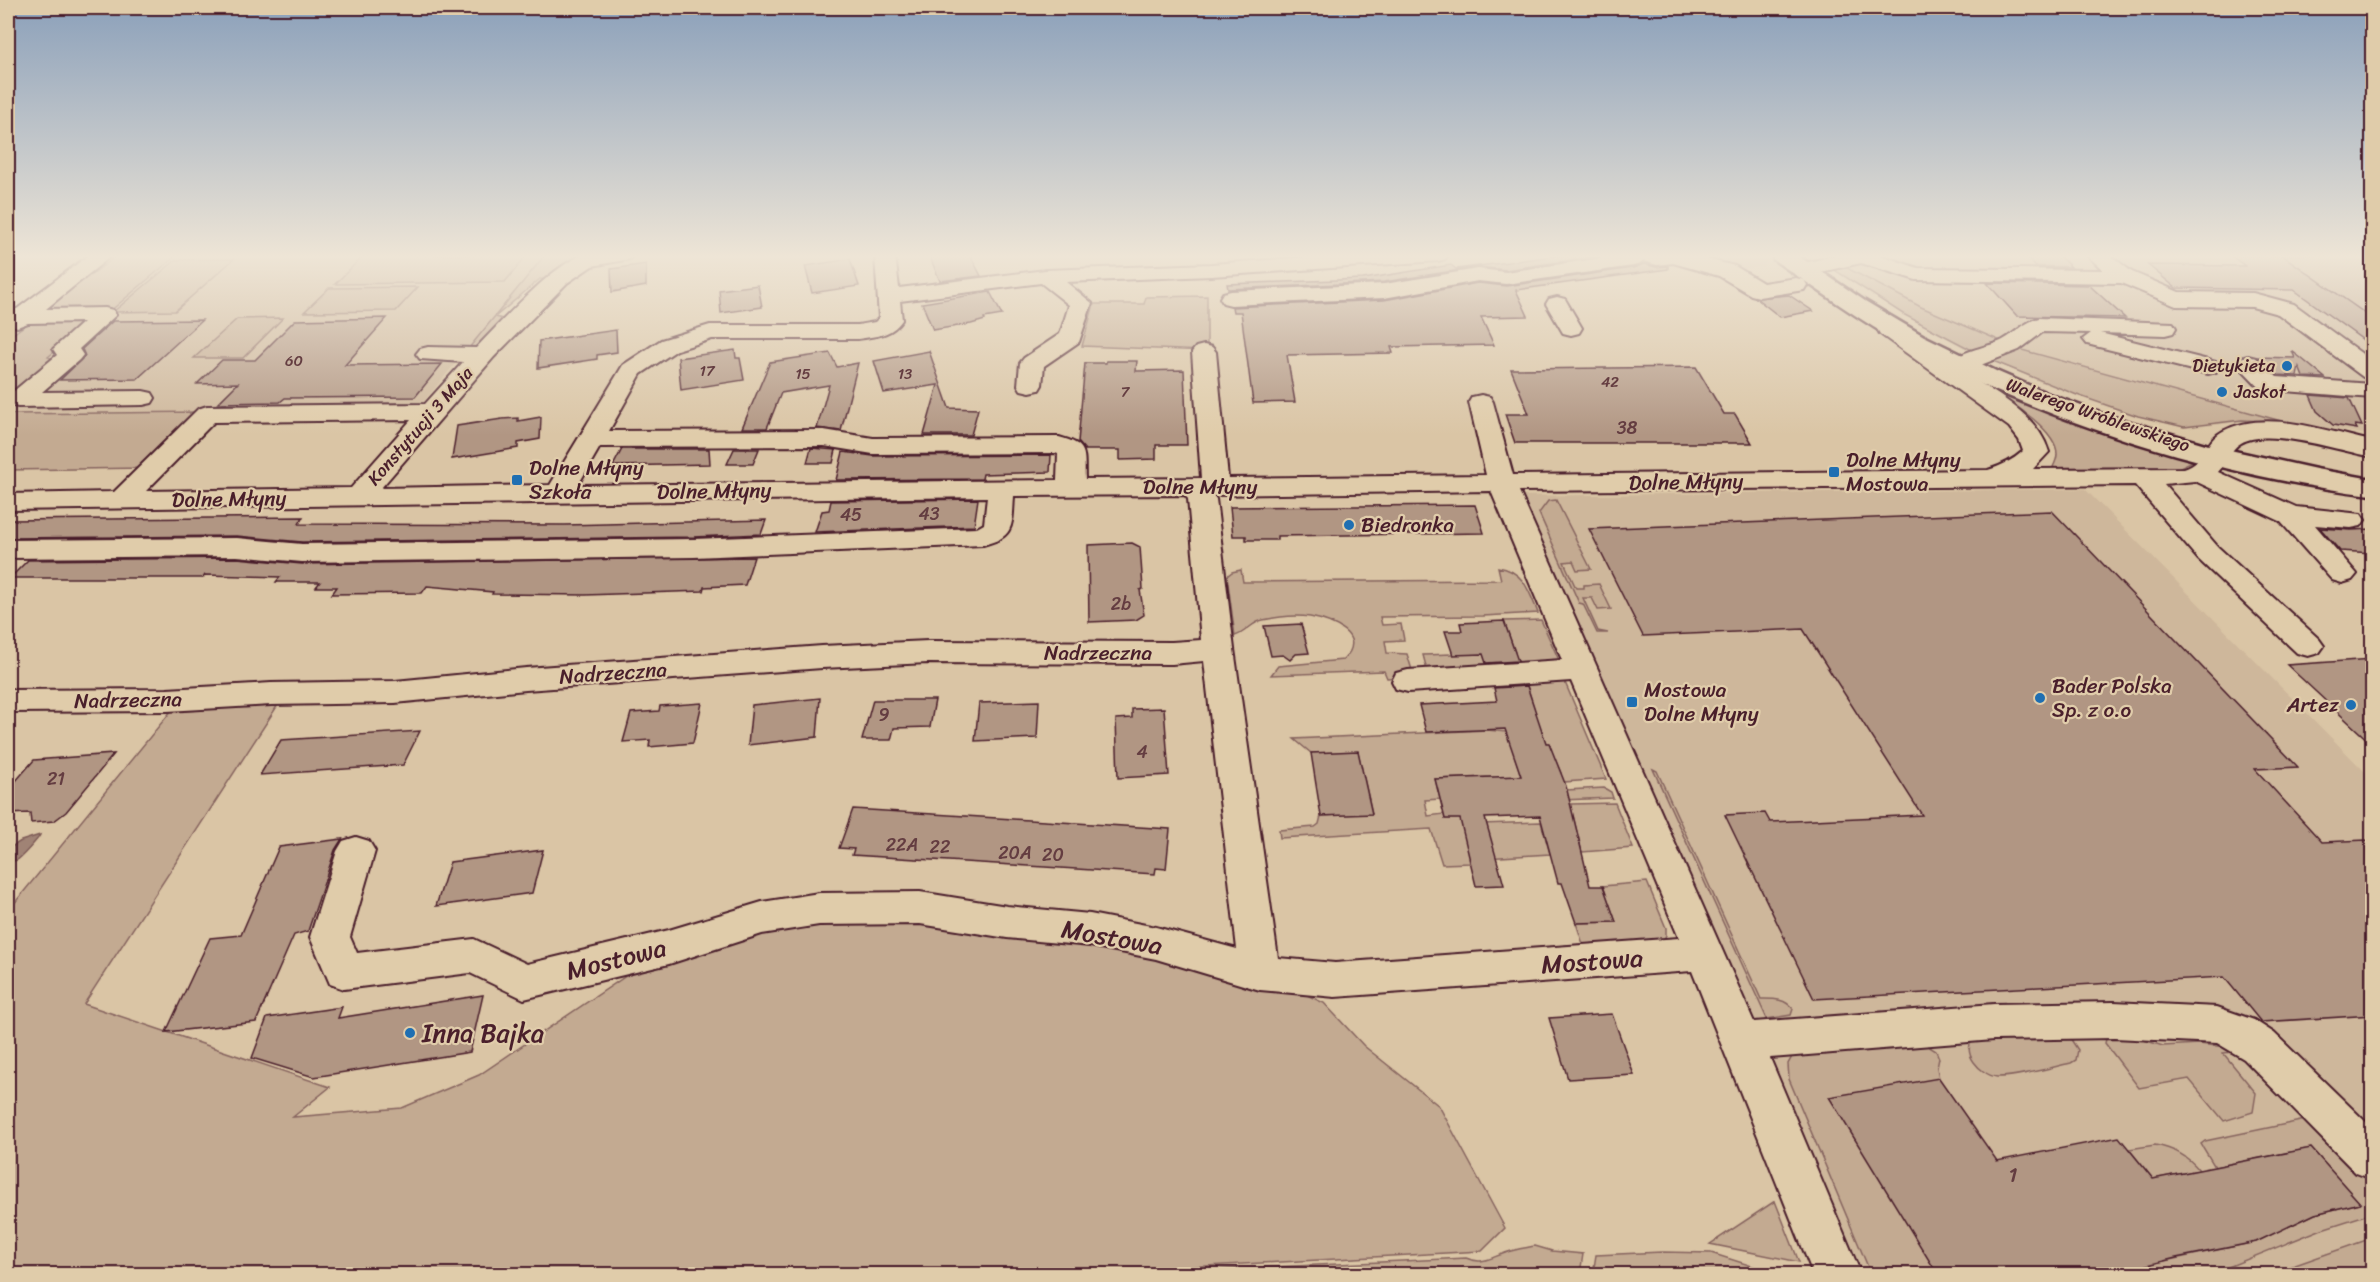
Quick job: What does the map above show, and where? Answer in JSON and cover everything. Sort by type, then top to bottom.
[{"type":"main road","name":"Walerego Wróblewskiego","points":[[1870,315],[1961,364],[2054,404],[2143,434],[2208,464],[2373,487]]},
{"type":"street","points":[[12,320],[105,315],[65,350],[71,355],[18,400],[142,398]]},
{"type":"street","name":"Konstytucji 3 Maja","points":[[358,497],[482,355],[524,315]]},
{"type":"street","points":[[559,493],[632,370],[669,345],[710,332],[835,332],[882,328],[891,320],[890,315]]},
{"type":"street","points":[[1030,385],[1032,363],[1071,338],[1078,315]]},
{"type":"street","points":[[1563,315],[1571,328]]},
{"type":"street","points":[[1870,315],[2018,422],[2032,438],[2036,452],[2027,463],[2014,471],[1993,478]]},
{"type":"street","points":[[2294,315],[2373,372]]},
{"type":"street","points":[[2319,315],[2373,353]]},
{"type":"street","points":[[1961,364],[2014,344],[2028,330],[2039,325],[2165,328]]},
{"type":"street","points":[[2039,325],[2208,367]]},
{"type":"street","points":[[1204,352],[1204,487],[1202,499],[1218,649],[1260,973]]},
{"type":"street","points":[[428,354],[482,355]]},
{"type":"street","points":[[2248,363],[2270,384],[2373,391]]},
{"type":"street","points":[[1481,402],[1502,484],[1705,953],[1833,1266]]},
{"type":"street","points":[[2306,407],[2320,439]]},
{"type":"street","points":[[122,500],[207,414],[431,412]]},
{"type":"street","points":[[1467,424],[1493,443]]},
{"type":"street","points":[[2342,574],[2290,515],[2208,464],[2227,440],[2244,433],[2261,430],[2373,449]]},
{"type":"street","points":[[592,439],[824,438],[873,446],[1059,445],[1071,450],[1071,488]]},
{"type":"street","name":"Dolne Młyny","points":[[8,502],[559,493],[2143,477],[2185,476],[2208,464]]},
{"type":"street","points":[[2143,477],[2208,553],[2307,646]]},
{"type":"street","points":[[2040,478],[2066,502]]},
{"type":"street","points":[[8,549],[237,547],[302,552],[694,548],[983,536],[998,528],[1001,489]]},
{"type":"street","points":[[2290,515],[2351,520]]},
{"type":"street","name":"Nadrzeczna","points":[[8,701],[167,700],[272,694],[395,692],[526,679],[822,657],[928,652],[1172,653],[1218,649]]},
{"type":"street","points":[[1408,681],[1583,669]]},
{"type":"street","name":"Mostowa","points":[[356,851],[330,937],[344,972],[474,956],[524,982],[669,947],[762,918],[819,909],[920,908],[1007,922],[1090,930],[1156,943],[1260,973],[1335,980],[1705,953]]},
{"type":"street","points":[[1741,1042],[1994,1022],[2114,1020],[2217,1025],[2239,1033],[2259,1046],[2373,1158]]},
{"type":"shaded area","points":[[53,315],[495,315],[415,412],[8,417],[8,350]]},
{"type":"shaded area","points":[[496,315],[495,317],[514,322],[498,337],[464,354]]},
{"type":"shaded area","points":[[1091,315],[1207,315],[1207,351],[1082,346]]},
{"type":"shaded area","points":[[1905,315],[2372,315],[2372,435],[2298,424],[2249,421],[2187,428],[2130,414],[2040,382],[1964,348]]},
{"type":"shaded area","points":[[1905,315],[1939,315],[2022,350],[2285,422],[2242,420],[2184,427],[2138,416],[2077,395],[1993,361]]},
{"type":"shaded area","points":[[283,318],[243,358],[194,358],[237,319]]},
{"type":"shaded area","points":[[92,321],[48,357],[57,360],[8,401],[8,338],[29,322]]},
{"type":"shaded area","points":[[1972,376],[2194,457],[2195,460],[2178,468],[2057,469],[2053,467],[2057,454],[2054,443],[2047,432],[2022,410]]},
{"type":"shaded area","points":[[201,412],[144,468],[8,470],[8,414]]},
{"type":"shaded area","points":[[2085,489],[2372,779],[2372,1274],[1837,1274],[1508,496]]},
{"type":"shaded area","points":[[1556,500],[1591,569],[1577,570],[1573,561],[1564,562],[1576,588],[1599,584],[1611,609],[1598,610],[1592,598],[1583,598],[1598,631],[1608,633],[1597,633],[1583,604],[1579,603],[1539,513],[1548,501]]},
{"type":"shaded area","points":[[1498,567],[1507,569],[1520,578],[1538,613],[1380,617],[1382,625],[1401,624],[1404,640],[1385,641],[1387,653],[1407,654],[1412,670],[1427,670],[1423,655],[1515,652],[1504,621],[1541,620],[1562,667],[1387,678],[1384,671],[1271,675],[1278,666],[1343,660],[1350,651],[1352,643],[1350,636],[1328,622],[1299,616],[1259,621],[1235,636],[1227,576],[1232,572],[1241,570],[1243,582],[1501,580]]},
{"type":"shaded area","points":[[1564,680],[1606,779],[1549,783],[1561,773],[1548,743],[1511,745],[1524,785],[1491,777],[1435,779],[1440,799],[1425,800],[1428,816],[1444,814],[1445,819],[1479,818],[1481,824],[1541,822],[1550,854],[1469,859],[1470,863],[1442,864],[1431,829],[1280,838],[1279,830],[1315,827],[1319,824],[1321,816],[1372,813],[1358,752],[1311,753],[1294,739],[1487,730],[1506,732],[1534,708],[1526,682]]},
{"type":"shaded area","points":[[285,694],[84,1004],[330,1087],[293,1117],[402,1108],[479,1075],[669,947],[920,908],[1260,973],[1324,1003],[1364,1046],[1439,1106],[1505,1228],[1482,1251],[1061,1274],[8,1274],[8,911],[181,699]]},
{"type":"shaded area","points":[[1653,769],[1657,771],[1761,999],[1778,1000],[1790,1005],[1793,1009],[1791,1015],[1767,1019]]},
{"type":"shaded area","points":[[1604,788],[1611,792],[1613,798],[1534,801],[1528,792]]},
{"type":"shaded area","points":[[1615,803],[1633,848],[1582,852],[1570,804]]},
{"type":"shaded area","points":[[40,835],[19,859],[8,861],[8,849],[21,841]]},
{"type":"shaded area","points":[[1647,882],[1666,928],[1666,935],[1662,943],[1560,954],[1557,946],[1583,944],[1576,923],[1616,922],[1603,886]]},
{"type":"shaded area","points":[[2117,1032],[2163,1046],[2199,1044],[2235,1048],[2257,1058],[2322,1128],[2357,1160],[2372,1179],[2372,1213],[2322,1229],[2211,1274],[2159,1274],[2150,1264],[2256,1242],[2315,1214],[2360,1203],[2311,1148],[2215,1167],[2201,1144],[2205,1141],[2310,1119],[2282,1086],[2260,1065],[2236,1053],[2223,1053],[2256,1093],[2253,1112],[2224,1121],[2189,1079],[2139,1088],[2105,1043],[2107,1035]]},
{"type":"shaded area","points":[[2070,1038],[2078,1050],[2076,1060],[2013,1076],[1997,1077],[1987,1074],[1976,1065],[1969,1051],[1972,1040]]},
{"type":"shaded area","points":[[1925,1044],[1936,1051],[1939,1058],[1937,1068],[1939,1078],[1938,1274],[1871,1274],[1789,1079],[1788,1064],[1793,1055]]},
{"type":"shaded area","points":[[2155,1145],[2179,1153],[2199,1170],[2153,1179],[2129,1149]]},
{"type":"shaded area","points":[[1775,1201],[1799,1262],[1710,1244]]},
{"type":"shaded area","points":[[2372,1238],[2372,1274],[2273,1274],[2284,1269]]},
{"type":"shaded area","points":[[1535,1246],[1552,1251],[1583,1254],[1580,1274],[1128,1274],[1466,1258],[1481,1261],[1512,1250]]},
{"type":"shaded area","points":[[1662,1252],[1711,1253],[1771,1272],[1793,1274],[1593,1274],[1596,1255]]},
{"type":"building","points":[[927,315],[1002,315],[984,318],[985,320],[971,324],[933,330]]},
{"type":"building","points":[[1241,315],[1528,316],[1481,317],[1494,345],[1391,347],[1393,353],[1287,355],[1295,402],[1253,403]]},
{"type":"building","points":[[2122,315],[2125,318],[2017,316]]},
{"type":"building","points":[[2328,315],[2367,315],[2373,319],[2373,347]]},
{"type":"building","points":[[387,318],[345,365],[442,364],[415,397],[285,398],[280,402],[218,403],[238,383],[197,384],[222,360],[255,360],[295,320]]},
{"type":"building","points":[[202,320],[137,379],[60,380],[85,356],[82,349],[113,321]]},
{"type":"building","points":[[616,330],[617,352],[597,355],[597,359],[538,368],[539,341]]},
{"type":"building","points":[[735,350],[736,358],[740,358],[744,380],[681,390],[678,358]]},
{"type":"building","points":[[929,351],[949,408],[978,409],[971,435],[924,435],[938,385],[884,393],[874,361]]},
{"type":"building","name":"Dietykieta","points":[[2292,351],[2325,378],[2303,377],[2299,367],[2297,376],[2278,375],[2258,357],[2295,358]]},
{"type":"building","points":[[830,353],[837,367],[858,363],[841,431],[817,428],[829,385],[781,393],[767,428],[742,428],[770,362]]},
{"type":"building","points":[[1106,361],[1137,361],[1136,371],[1184,370],[1187,445],[1156,445],[1156,459],[1120,460],[1120,450],[1085,450],[1078,442],[1085,363],[1106,363]]},
{"type":"building","points":[[1696,367],[1724,414],[1735,414],[1752,443],[1515,443],[1505,414],[1529,414],[1511,369]]},
{"type":"building","points":[[2310,395],[2349,398],[2362,426],[2355,425],[2357,429],[2333,425],[2317,411]]},
{"type":"building","points":[[541,417],[540,439],[518,443],[518,448],[452,459],[457,426],[502,419],[518,418],[518,421]]},
{"type":"building","points":[[811,448],[836,450],[833,463],[807,463]]},
{"type":"building","points":[[622,449],[709,449],[710,464],[613,466]]},
{"type":"building","points":[[734,449],[759,449],[753,464],[727,464]]},
{"type":"building","points":[[843,452],[873,456],[1051,455],[1050,472],[983,474],[982,479],[836,480]]},
{"type":"building","points":[[978,499],[974,526],[815,532],[822,511],[829,510],[831,501]]},
{"type":"building","name":"Biedronka","points":[[1475,505],[1484,533],[1277,536],[1277,540],[1246,540],[1246,536],[1233,536],[1230,507]]},
{"type":"building","points":[[2052,511],[2298,767],[2255,769],[2322,842],[2366,840],[2373,846],[2373,1015],[2261,1022],[2224,977],[1814,999],[1725,815],[1765,813],[1770,822],[1922,815],[1803,629],[1643,636],[1589,529]]},
{"type":"building","points":[[303,517],[299,524],[565,525],[766,520],[761,534],[694,537],[302,542],[237,536],[8,538],[8,520]]},
{"type":"building","points":[[2320,528],[2373,529],[2373,553],[2340,551]]},
{"type":"building","points":[[1132,543],[1140,547],[1143,589],[1140,590],[1144,615],[1136,620],[1089,622],[1088,545]]},
{"type":"building","points":[[754,557],[745,585],[704,587],[703,591],[585,595],[492,594],[493,592],[427,586],[422,593],[332,594],[337,587],[316,587],[320,582],[276,582],[280,577],[205,575],[203,578],[10,578],[28,560],[237,558],[302,564]]},
{"type":"building","points":[[1504,621],[1518,661],[1486,663],[1483,654],[1453,655],[1445,631],[1462,631],[1460,623]]},
{"type":"building","points":[[1301,624],[1309,653],[1296,654],[1290,660],[1283,655],[1271,656],[1264,626]]},
{"type":"building","name":"Artez","points":[[2373,659],[2373,745],[2287,665]]},
{"type":"building","points":[[1527,686],[1546,743],[1549,743],[1566,786],[1590,886],[1603,886],[1616,922],[1576,923],[1562,883],[1558,883],[1540,816],[1485,818],[1504,885],[1476,886],[1460,819],[1445,819],[1435,779],[1521,776],[1505,729],[1426,732],[1419,705],[1497,701],[1494,688]]},
{"type":"building","points":[[820,698],[817,737],[748,745],[752,705]]},
{"type":"building","points":[[873,700],[935,700],[930,727],[894,728],[891,740],[862,740]]},
{"type":"building","points":[[1039,701],[1037,738],[975,741],[979,703]]},
{"type":"building","points":[[702,703],[693,743],[649,747],[650,740],[623,742],[631,713],[659,711],[660,706]]},
{"type":"building","points":[[1164,708],[1169,775],[1118,778],[1116,719],[1132,718],[1132,709]]},
{"type":"building","points":[[420,731],[403,765],[260,775],[281,740]]},
{"type":"building","points":[[1358,751],[1372,814],[1321,816],[1311,753]]},
{"type":"building","points":[[114,754],[66,812],[54,821],[31,823],[30,813],[8,814],[8,790],[34,760]]},
{"type":"building","points":[[853,809],[1170,829],[1166,869],[1156,868],[1155,874],[852,855],[854,849],[839,848]]},
{"type":"building","points":[[342,839],[335,850],[308,931],[294,935],[256,1022],[166,1032],[210,938],[241,935],[279,847]]},
{"type":"building","points":[[543,850],[532,893],[436,906],[450,862]]},
{"type":"building","points":[[483,995],[470,1052],[314,1077],[252,1058],[267,1018],[342,1007],[338,1018]]},
{"type":"building","points":[[1612,1014],[1634,1075],[1568,1079],[1549,1018]]},
{"type":"building","points":[[1939,1078],[1997,1161],[2119,1137],[2153,1179],[2311,1148],[2360,1203],[2315,1214],[2256,1242],[2107,1275],[1938,1275],[1829,1097]]},
{"type":"place","name":"Dietykieta","points":[[2287,366]]},
{"type":"place","name":"Jaskot","points":[[2222,392]]},
{"type":"place","name":"Dolne Młyny Mostowa","points":[[1834,472]]},
{"type":"place","name":"Dolne Młyny Szkoła","points":[[517,480]]},
{"type":"place","name":"Biedronka","points":[[1349,525]]},
{"type":"place","name":"Bader Polska Sp. z o.o","points":[[2040,698]]},
{"type":"place","name":"Mostowa Dolne Młyny","points":[[1632,702]]},
{"type":"place","name":"Artez","points":[[2351,705]]},
{"type":"place","name":"Inna Bajka","points":[[410,1033]]}]
